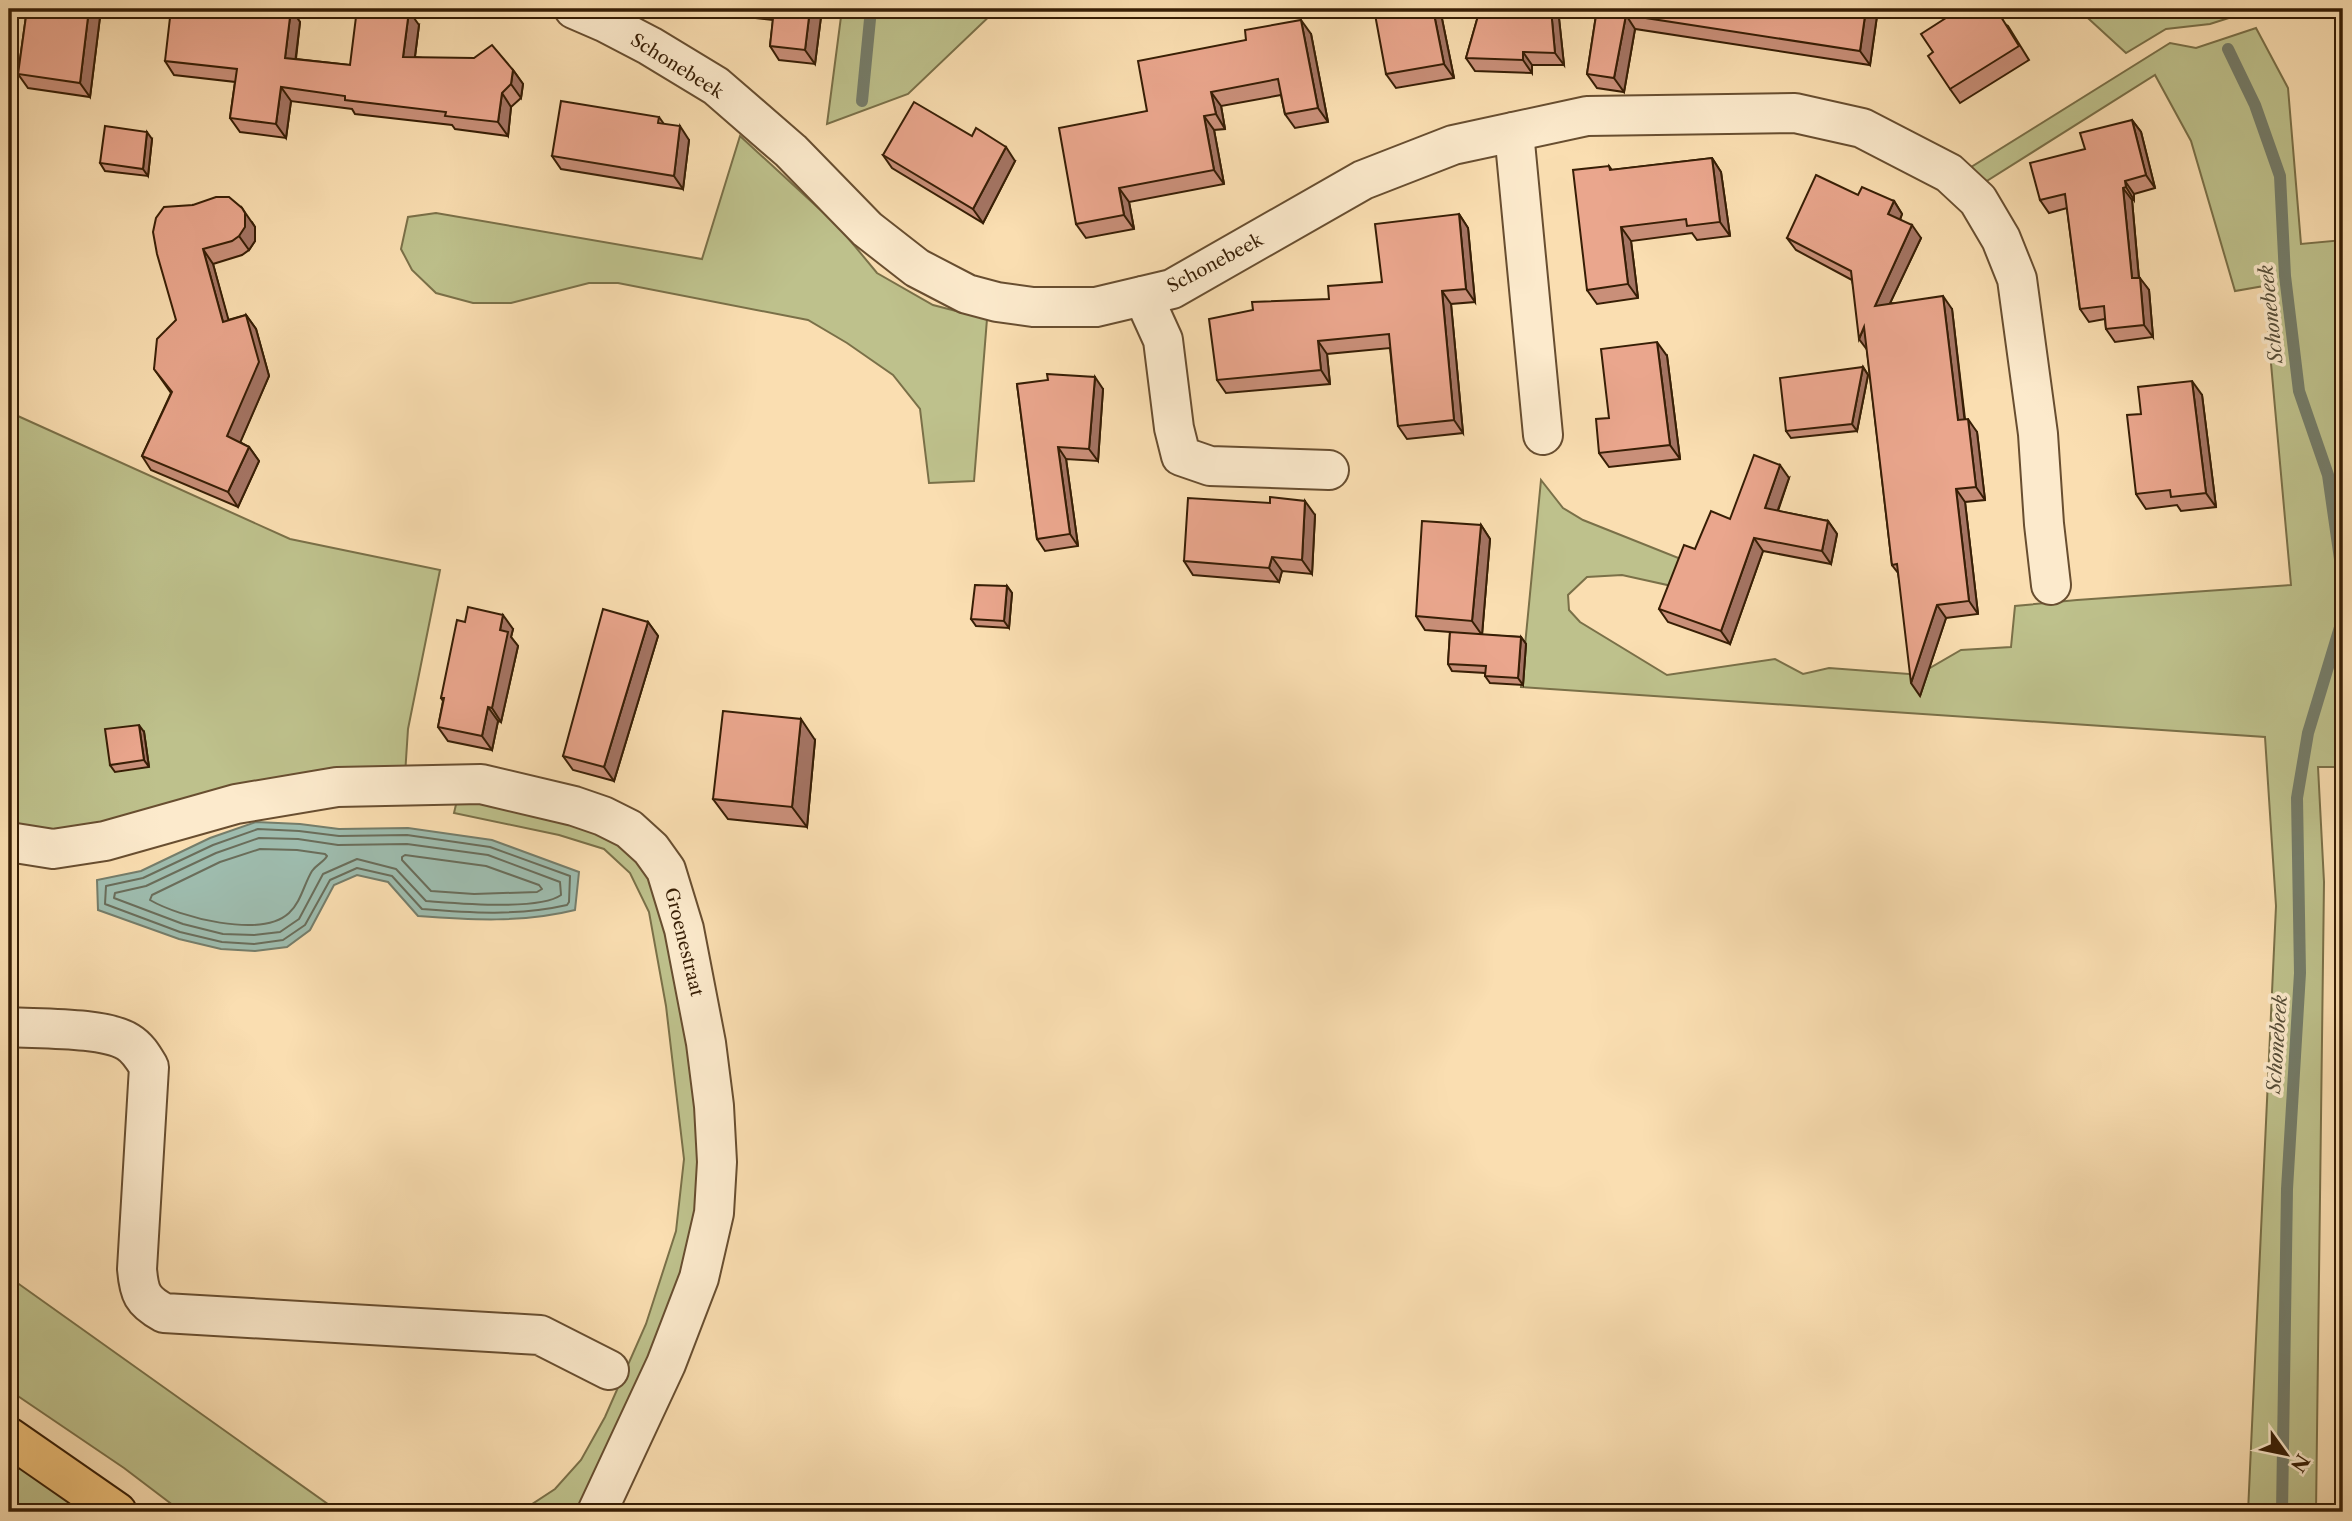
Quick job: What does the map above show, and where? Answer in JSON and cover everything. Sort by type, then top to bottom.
[{"type":"highway","points":[[9,1437],[117,1512]]},
{"type":"street","name":"Schonebeek","points":[[574,9],[627,34],[716,86],[791,151],[867,229],[917,268],[967,294],[1033,307],[1096,307],[1172,289],[1363,180],[1452,145],[1587,116],[1795,113],[1862,128],[1949,173],[1978,200],[2001,239],[2017,279],[2038,434],[2051,585]]},
{"type":"street","points":[[1514,132],[1543,435]]},
{"type":"street","points":[[1143,296],[1163,340],[1174,428],[1181,456],[1210,466],[1329,470]]},
{"type":"street","name":"Groenestraat","points":[[9,842],[53,849],[105,841],[236,804],[337,787],[481,784],[575,806],[603,816],[629,829],[651,849],[666,870],[684,929],[706,1043],[714,1106],[717,1162],[714,1213],[699,1278],[666,1364],[597,1512]]},
{"type":"street","points":[[9,1027],[111,1034],[129,1042],[142,1054],[149,1067],[137,1269],[139,1290],[150,1306],[164,1313],[540,1335],[609,1370]]},
{"type":"green space","points":[[842,9],[997,9],[908,94],[827,124]]},
{"type":"green space","points":[[2078,9],[2257,9],[2210,24],[2166,29],[2126,53]]},
{"type":"green space","points":[[2256,28],[2288,88],[2301,244],[2343,240],[2343,767],[2318,767],[2324,882],[2316,1512],[2248,1512],[2276,906],[2265,737],[1521,687],[1541,480],[1563,508],[1583,520],[1686,561],[1672,586],[1622,575],[1587,577],[1568,595],[1569,610],[1580,622],[1667,675],[1775,659],[1803,674],[1829,668],[1909,674],[1928,669],[1961,650],[2011,647],[2015,606],[2291,585],[2264,286],[2235,291],[2191,141],[2155,75],[1982,184],[1968,169],[2170,43],[2196,48]]},
{"type":"green space","points":[[740,136],[839,227],[877,273],[933,305],[987,319],[974,481],[929,483],[920,409],[893,375],[808,320],[618,283],[589,283],[511,303],[473,303],[436,293],[412,270],[401,249],[408,217],[436,213],[702,259]]},
{"type":"green space","points":[[9,412],[290,539],[440,570],[408,729],[405,775],[54,830],[25,830],[9,823]]},
{"type":"green space","points":[[458,796],[612,835],[658,875],[696,1041],[706,1214],[588,1512],[512,1512],[529,1506],[555,1489],[581,1460],[605,1417],[646,1324],[676,1231],[684,1159],[666,1006],[649,912],[630,873],[604,849],[559,835],[454,813]]},
{"type":"green space","points":[[9,1277],[339,1512],[182,1512],[124,1468],[9,1390]]},
{"type":"green space","points":[[9,1457],[88,1512],[9,1512]]},
{"type":"water","points":[[256,822],[339,829],[408,828],[492,840],[579,872],[575,910],[516,919],[418,916],[388,882],[357,875],[334,885],[310,930],[287,947],[255,951],[221,949],[179,939],[98,910],[97,880],[141,871],[210,838]]},
{"type":"building","points":[[27,9],[89,9],[80,83],[18,74]]},
{"type":"building","points":[[171,9],[291,9],[285,58],[350,65],[357,9],[409,11],[403,57],[474,58],[492,45],[513,70],[511,84],[502,93],[498,122],[445,116],[446,112],[345,100],[345,96],[281,87],[276,124],[230,118],[237,69],[165,61]]},
{"type":"building","points":[[774,9],[810,9],[805,50],[770,46]]},
{"type":"building","points":[[1374,9],[1433,9],[1444,64],[1386,74]]},
{"type":"building","points":[[1480,9],[1551,9],[1555,53],[1523,52],[1523,60],[1466,58]]},
{"type":"building","points":[[1597,9],[1866,9],[1860,51],[1626,15],[1614,78],[1587,74]]},
{"type":"building","points":[[1960,9],[1986,9],[1991,17],[1998,12],[2019,46],[1950,89],[1928,56],[1933,52],[1921,34]]},
{"type":"building","points":[[1301,20],[1318,108],[1285,114],[1278,79],[1211,92],[1216,114],[1204,116],[1214,170],[1119,188],[1124,215],[1076,224],[1059,128],[1147,111],[1138,61],[1246,40],[1245,30]]},
{"type":"building","points":[[561,101],[659,117],[658,123],[680,126],[674,176],[552,156]]},
{"type":"building","points":[[914,102],[972,136],[976,128],[1006,147],[973,209],[883,155]]},
{"type":"building","points":[[2132,120],[2146,175],[2125,181],[2126,187],[2123,188],[2132,278],[2140,278],[2144,325],[2106,329],[2104,306],[2080,309],[2065,194],[2040,200],[2030,163],[2085,149],[2080,133]]},
{"type":"building","points":[[105,126],[147,132],[143,169],[100,163]]},
{"type":"building","points":[[1712,158],[1720,222],[1687,226],[1686,219],[1621,227],[1628,284],[1587,290],[1573,170],[1609,166],[1610,170]]},
{"type":"building","points":[[1816,175],[1858,195],[1862,187],[1894,201],[1888,214],[1912,225],[1875,306],[1943,296],[1958,420],[1968,419],[1976,487],[1956,489],[1969,601],[1937,605],[1911,683],[1897,564],[1892,565],[1864,327],[1859,339],[1851,271],[1787,238]]},
{"type":"building","points":[[216,197],[229,197],[242,208],[245,213],[245,227],[232,241],[203,249],[223,322],[246,315],[259,362],[227,436],[249,447],[228,492],[142,456],[172,392],[154,369],[157,339],[176,320],[157,254],[153,232],[156,218],[164,207],[193,205]]},
{"type":"building","points":[[1459,214],[1466,289],[1442,291],[1454,420],[1398,426],[1389,334],[1318,341],[1321,370],[1217,380],[1209,319],[1253,310],[1252,302],[1329,299],[1328,286],[1382,282],[1375,224]]},
{"type":"building","points":[[1657,342],[1670,445],[1599,453],[1596,419],[1609,418],[1601,349]]},
{"type":"building","points":[[1863,367],[1852,424],[1786,431],[1780,378]]},
{"type":"building","points":[[1047,374],[1095,377],[1089,449],[1058,447],[1070,534],[1037,539],[1017,384],[1048,380]]},
{"type":"building","points":[[2192,381],[2206,493],[2171,497],[2170,490],[2136,494],[2127,415],[2141,414],[2138,387]]},
{"type":"building","points":[[1754,455],[1780,465],[1765,508],[1828,521],[1822,551],[1754,538],[1721,631],[1659,609],[1684,545],[1695,549],[1711,511],[1730,519]]},
{"type":"building","points":[[1270,497],[1305,501],[1302,560],[1272,557],[1269,568],[1184,561],[1188,498],[1270,503]]},
{"type":"building","points":[[1422,521],[1481,525],[1472,621],[1416,616]]},
{"type":"building","points":[[975,585],[1007,586],[1004,621],[971,619]]},
{"type":"building","points":[[468,607],[503,615],[500,630],[508,632],[492,708],[488,707],[482,736],[438,727],[444,698],[441,698],[457,620],[465,622]]},
{"type":"building","points":[[603,609],[648,622],[604,767],[563,756]]},
{"type":"building","points":[[1450,632],[1521,637],[1518,678],[1485,676],[1486,666],[1448,664]]},
{"type":"building","points":[[723,711],[801,719],[792,807],[713,799]]},
{"type":"building","points":[[139,725],[144,760],[110,765],[105,729]]},
{"type":"waterway","points":[[862,101],[871,9]]},
{"type":"waterway","name":"Schonebeek","points":[[2207,9],[2211,12]]},
{"type":"waterway","name":"Schonebeek","points":[[2228,49],[2255,105],[2280,176],[2285,276],[2299,391],[2328,475],[2343,580]]},
{"type":"waterway","name":"Schonebeek","points":[[2282,1512],[2287,1189],[2300,973],[2297,798],[2308,733],[2341,624],[2343,584]]}]
